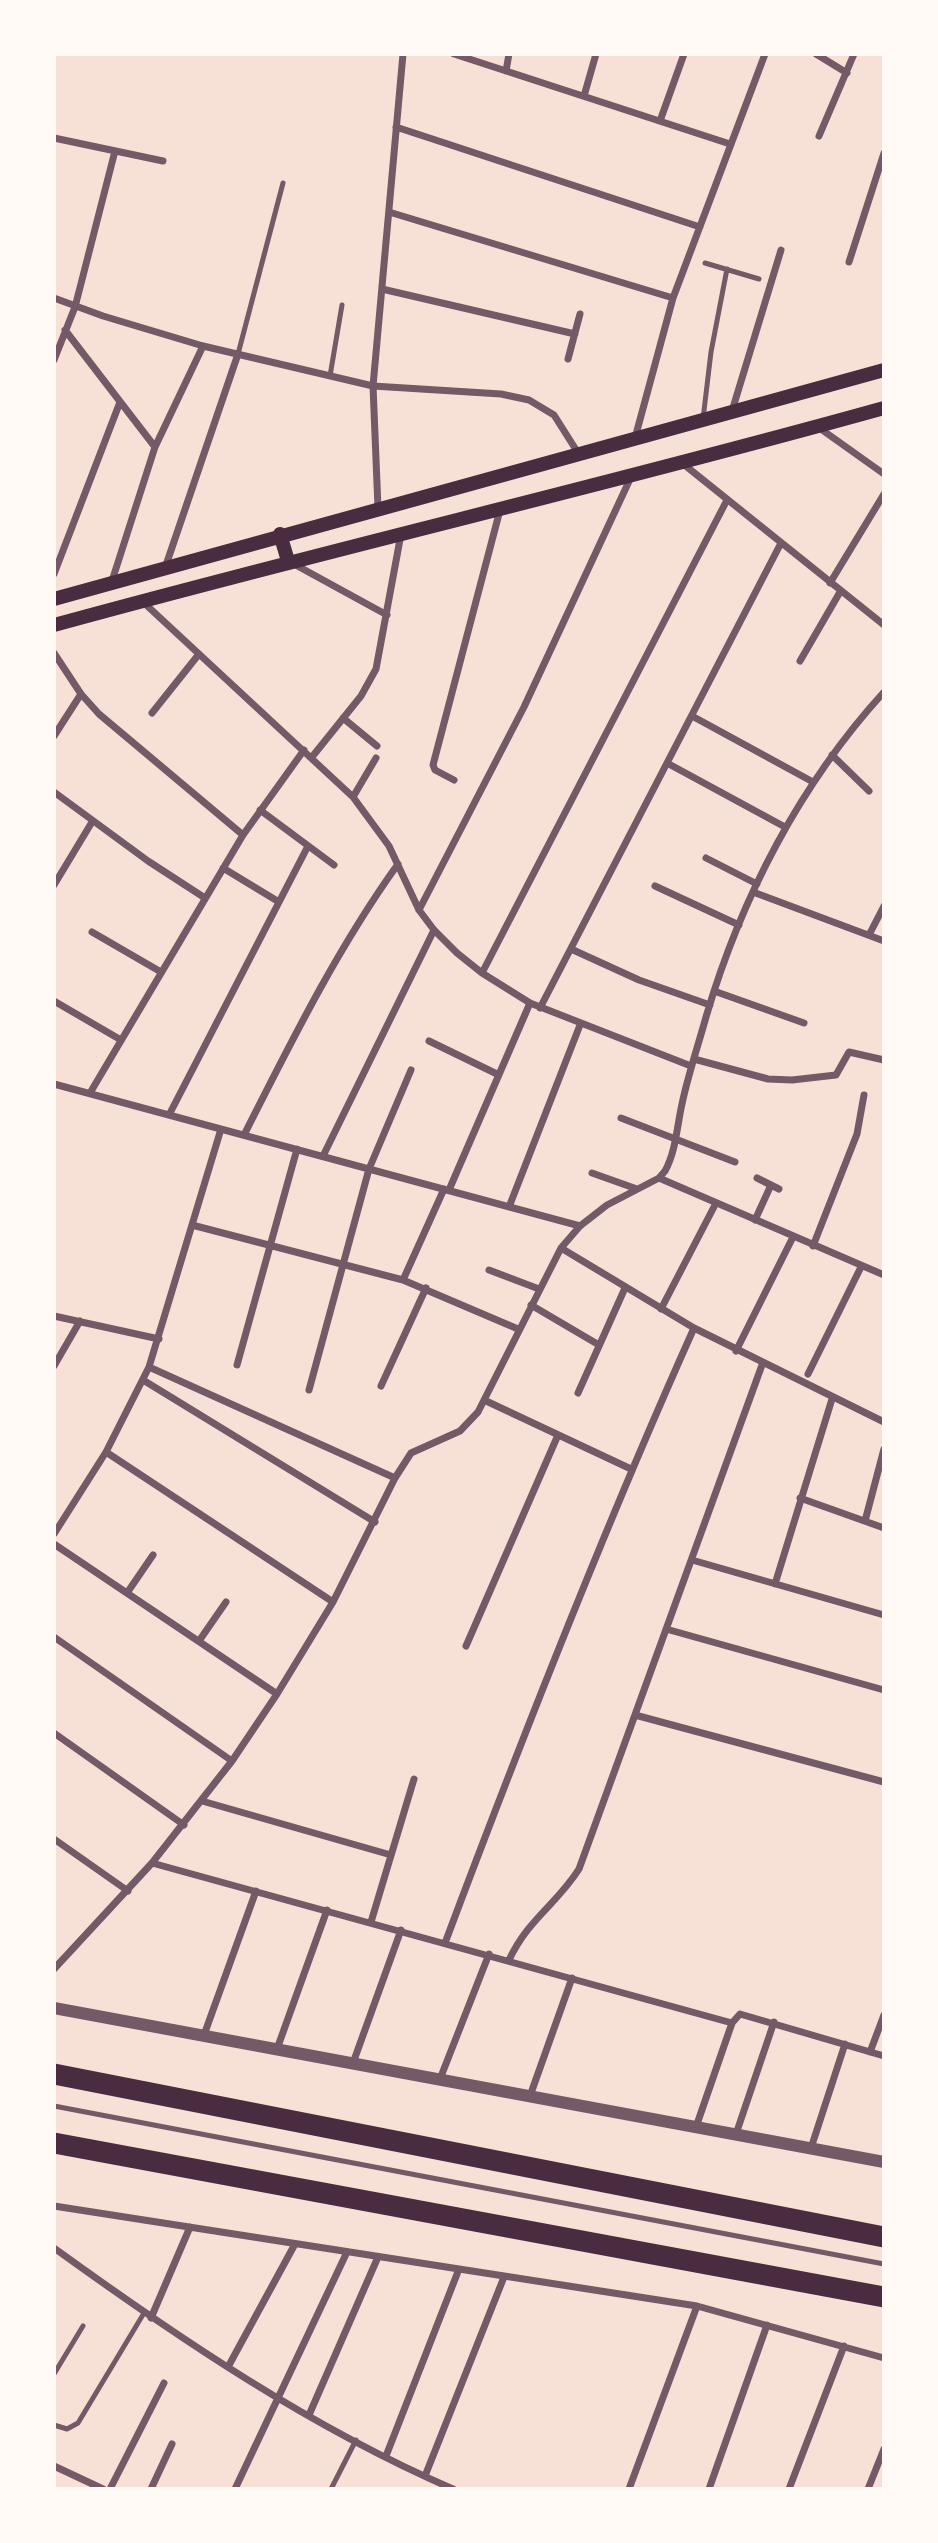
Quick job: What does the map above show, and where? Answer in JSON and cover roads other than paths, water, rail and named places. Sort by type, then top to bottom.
[{"type":"highway","points":[[54,2074],[884,2237]]},
{"type":"highway","points":[[54,2143],[884,2297]]},
{"type":"main road","points":[[54,599],[111,585],[280,534],[580,456],[703,419],[884,370]]},
{"type":"main road","points":[[54,625],[288,561],[681,463],[884,408]]},
{"type":"main road","points":[[280,534],[288,561]]},
{"type":"street","points":[[378,508],[373,386],[403,54]]},
{"type":"street","points":[[454,54],[730,144]]},
{"type":"street","points":[[506,71],[509,54]]},
{"type":"street","points":[[584,96],[596,54]]},
{"type":"street","points":[[660,121],[684,54]]},
{"type":"street","points":[[634,441],[673,298],[765,54]]},
{"type":"street","points":[[816,54],[847,72]]},
{"type":"street","points":[[819,136],[854,54]]},
{"type":"street","points":[[396,127],[699,226]]},
{"type":"street","points":[[54,138],[163,162]]},
{"type":"street","points":[[54,360],[75,307],[115,151]]},
{"type":"street","points":[[849,261],[884,153]]},
{"type":"street","points":[[389,212],[673,298]]},
{"type":"street","points":[[732,411],[781,250]]},
{"type":"street","points":[[382,289],[575,334]]},
{"type":"street","points":[[54,298],[75,307],[203,345],[373,386],[501,394],[529,400],[554,415],[580,456]]},
{"type":"street","points":[[568,359],[580,314]]},
{"type":"street","points":[[65,330],[155,447]]},
{"type":"street","points":[[111,585],[155,447],[203,345]]},
{"type":"street","points":[[165,568],[238,354]]},
{"type":"street","points":[[54,574],[120,402]]},
{"type":"street","points":[[817,427],[884,474]]},
{"type":"street","points":[[681,463],[884,625]]},
{"type":"street","points":[[419,910],[524,707],[632,475]]},
{"type":"street","points":[[830,583],[884,494]]},
{"type":"street","points":[[482,973],[727,500]]},
{"type":"street","points":[[454,780],[435,770],[433,765],[500,509]]},
{"type":"street","points":[[312,757],[361,696],[376,669],[401,533]]},
{"type":"street","points":[[540,1007],[781,544]]},
{"type":"street","points":[[288,561],[387,615]]},
{"type":"street","points":[[800,661],[840,592]]},
{"type":"street","points":[[142,601],[353,797],[378,829],[419,910],[434,930],[482,973],[530,1003],[580,1025],[693,1062],[755,1077],[792,1080],[838,1074],[849,1052],[884,1060]]},
{"type":"street","points":[[54,653],[81,694],[119,733],[243,835]]},
{"type":"street","points":[[152,713],[199,654]]},
{"type":"street","points":[[54,1969],[152,1863],[232,1760],[277,1694],[333,1602],[395,1478],[411,1453],[460,1431],[484,1400],[561,1248],[580,1226],[607,1205],[659,1178],[670,1163],[709,1004],[755,888],[785,827],[813,782],[884,692]]},
{"type":"street","points":[[54,736],[81,694]]},
{"type":"street","points":[[692,716],[813,782]]},
{"type":"street","points":[[343,718],[377,746]]},
{"type":"street","points":[[90,1093],[243,835],[303,750]]},
{"type":"street","points":[[832,755],[869,791]]},
{"type":"street","points":[[353,797],[376,758]]},
{"type":"street","points":[[667,763],[785,827]]},
{"type":"street","points":[[54,792],[92,822],[205,898]]},
{"type":"street","points":[[260,810],[334,865]]},
{"type":"street","points":[[54,885],[92,822]]},
{"type":"street","points":[[169,1115],[308,846]]},
{"type":"street","points":[[705,858],[755,888],[884,941]]},
{"type":"street","points":[[244,1135],[323,982],[368,906],[398,864]]},
{"type":"street","points":[[223,868],[279,902]]},
{"type":"street","points":[[655,886],[739,925]]},
{"type":"street","points":[[869,936],[884,906]]},
{"type":"street","points":[[323,1156],[434,930]]},
{"type":"street","points":[[92,932],[162,972]]},
{"type":"street","points":[[571,949],[639,980],[709,1004]]},
{"type":"street","points":[[714,991],[804,1023]]},
{"type":"street","points":[[54,1001],[121,1040]]},
{"type":"street","points":[[402,1280],[446,1190],[530,1003]]},
{"type":"street","points":[[509,1207],[580,1025]]},
{"type":"street","points":[[429,1041],[499,1075]]},
{"type":"street","points":[[309,1391],[369,1169],[411,1070]]},
{"type":"street","points":[[54,1084],[580,1226]]},
{"type":"street","points":[[813,1246],[853,1147],[864,1095]]},
{"type":"street","points":[[621,1118],[735,1163]]},
{"type":"street","points":[[54,1534],[106,1452],[149,1367],[221,1129]]},
{"type":"street","points":[[237,1365],[297,1149]]},
{"type":"street","points":[[592,1173],[638,1189]]},
{"type":"street","points":[[659,1178],[860,1267],[884,1275]]},
{"type":"street","points":[[757,1178],[779,1189]]},
{"type":"street","points":[[755,1220],[771,1185]]},
{"type":"street","points":[[662,1309],[716,1203]]},
{"type":"street","points":[[192,1224],[402,1280],[518,1329]]},
{"type":"street","points":[[736,1351],[793,1237]]},
{"type":"street","points":[[561,1248],[736,1351],[884,1422]]},
{"type":"street","points":[[808,1374],[860,1267]]},
{"type":"street","points":[[489,1270],[539,1289]]},
{"type":"street","points":[[381,1386],[426,1288]]},
{"type":"street","points":[[578,1393],[625,1288]]},
{"type":"street","points":[[531,1305],[599,1345]]},
{"type":"street","points":[[54,1316],[159,1339]]},
{"type":"street","points":[[54,1366],[80,1321]]},
{"type":"street","points":[[445,1943],[540,1687],[631,1469],[694,1328]]},
{"type":"street","points":[[509,1960],[534,1919],[565,1888],[579,1869],[762,1364]]},
{"type":"street","points":[[149,1367],[395,1478]]},
{"type":"street","points":[[143,1380],[375,1522]]},
{"type":"street","points":[[775,1584],[832,1399]]},
{"type":"street","points":[[484,1400],[631,1469]]},
{"type":"street","points":[[466,1646],[558,1435]]},
{"type":"street","points":[[865,1521],[884,1449]]},
{"type":"street","points":[[106,1452],[333,1602]]},
{"type":"street","points":[[800,1498],[884,1528]]},
{"type":"street","points":[[54,1544],[277,1694]]},
{"type":"street","points":[[127,1593],[153,1555]]},
{"type":"street","points":[[692,1560],[884,1615]]},
{"type":"street","points":[[199,1642],[226,1602]]},
{"type":"street","points":[[666,1629],[884,1690]]},
{"type":"street","points":[[54,1637],[232,1760]]},
{"type":"street","points":[[635,1715],[884,1782]]},
{"type":"street","points":[[54,1733],[184,1825]]},
{"type":"street","points":[[371,1922],[414,1779]]},
{"type":"street","points":[[202,1801],[391,1855]]},
{"type":"street","points":[[54,1839],[128,1891]]},
{"type":"street","points":[[152,1863],[732,2023]]},
{"type":"street","points":[[204,2035],[256,1891]]},
{"type":"street","points":[[277,2049],[327,1910]]},
{"type":"street","points":[[353,2063],[401,1930]]},
{"type":"street","points":[[440,2079],[489,1954]]},
{"type":"street","points":[[530,2096],[572,1978]]},
{"type":"street","points":[[54,2008],[884,2162]]},
{"type":"street","points":[[696,2127],[732,2023],[737,2016],[745,2013],[884,2056]]},
{"type":"street","points":[[870,2052],[884,2015]]},
{"type":"street","points":[[736,2134],[774,2022]]},
{"type":"street","points":[[811,2148],[845,2044]]},
{"type":"street","points":[[54,2206],[697,2306],[884,2358]]},
{"type":"street","points":[[151,2318],[190,2227]]},
{"type":"street","points":[[228,2367],[295,2244]]},
{"type":"street","points":[[54,2248],[151,2318],[278,2398],[453,2489]]},
{"type":"street","points":[[235,2489],[347,2252]]},
{"type":"street","points":[[309,2415],[378,2257]]},
{"type":"street","points":[[386,2456],[459,2269]]},
{"type":"street","points":[[425,2476],[504,2277]]},
{"type":"street","points":[[629,2489],[697,2306]]},
{"type":"street","points":[[709,2489],[767,2325]]},
{"type":"street","points":[[789,2489],[844,2346]]},
{"type":"street","points":[[110,2489],[164,2383]]},
{"type":"street","points":[[151,2489],[173,2444]]},
{"type":"street","points":[[869,2489],[884,2449]]},
{"type":"street","points":[[54,2479],[57,2467],[103,2489]]},
{"type":"lane","points":[[238,354],[283,183]]},
{"type":"lane","points":[[705,263],[759,279]]},
{"type":"lane","points":[[703,419],[711,352],[727,269]]},
{"type":"lane","points":[[330,376],[342,305]]},
{"type":"lane","points":[[54,2106],[884,2264]]},
{"type":"lane","points":[[54,2425],[67,2429],[78,2423],[144,2313]]},
{"type":"lane","points":[[54,2374],[83,2326]]},
{"type":"lane","points":[[331,2489],[356,2440]]}]
